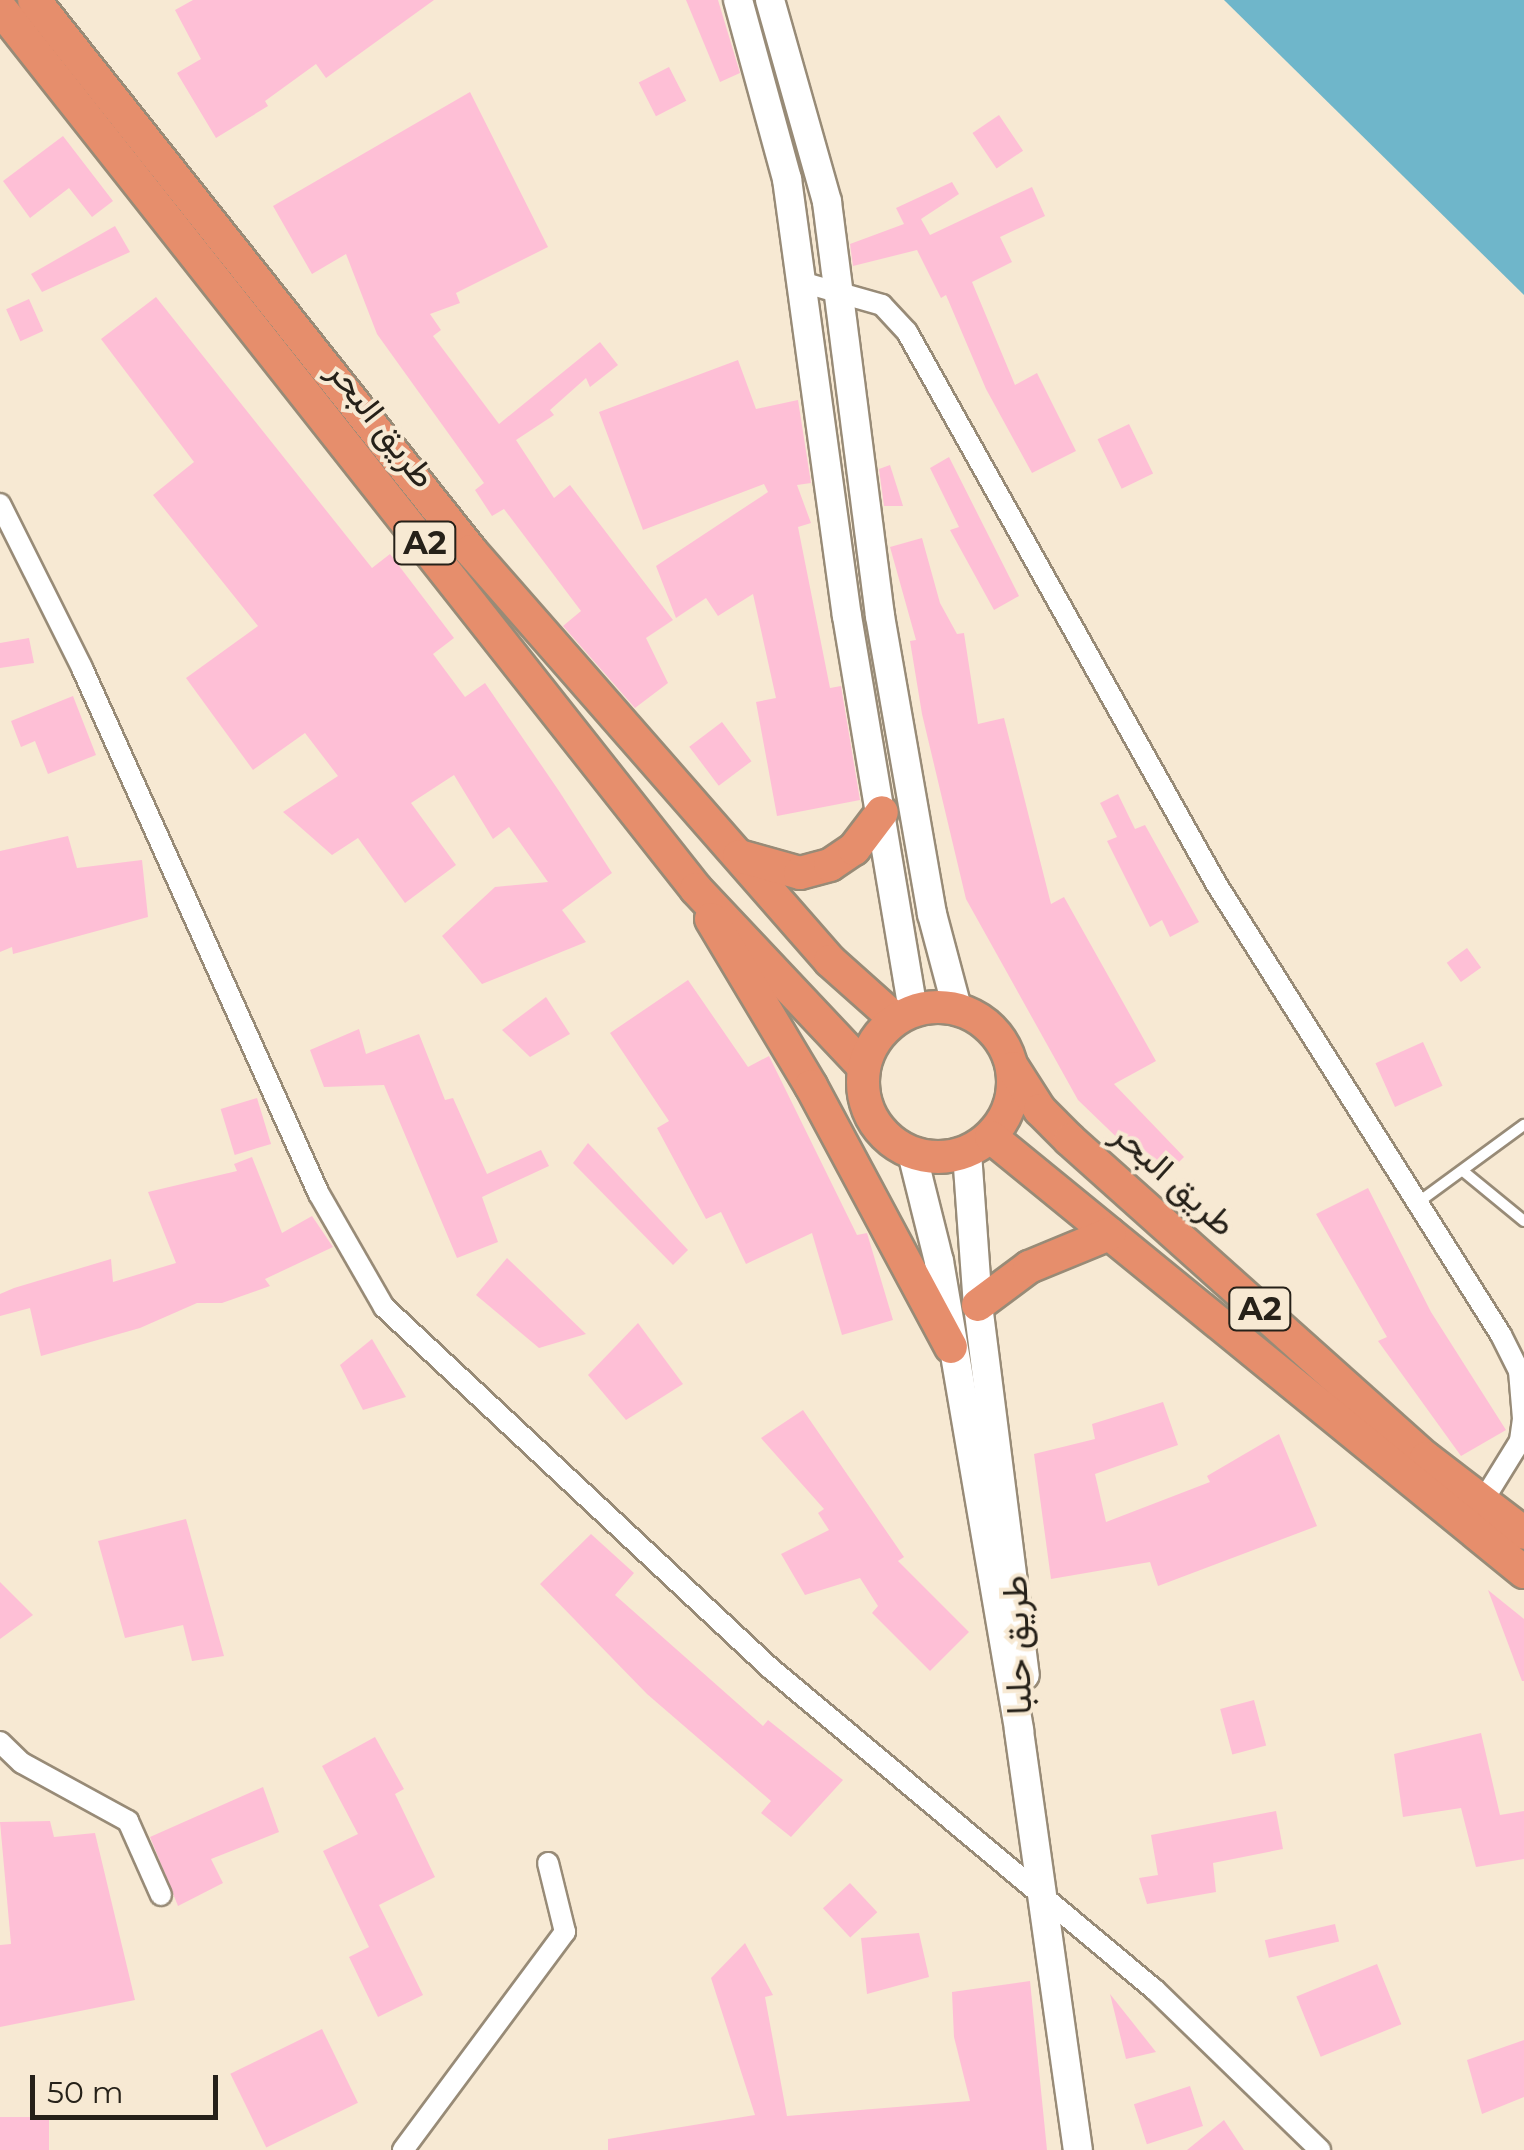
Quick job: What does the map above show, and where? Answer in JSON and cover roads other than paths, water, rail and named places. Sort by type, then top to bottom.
[{"type":"highway","name":"طريق البحر","points":[[34,0],[94,100],[534,682],[696,888],[864,1067]]},
{"type":"highway","name":"طريق البحر","points":[[0,8],[94,100],[563,659],[830,961],[904,1014]]},
{"type":"highway","points":[[534,682],[563,659]]},
{"type":"highway","points":[[738,856],[800,873],[830,865],[854,849],[882,812]]},
{"type":"highway","points":[[696,888],[951,1346]]},
{"type":"highway","points":[[957,1008],[904,1014],[875,1040],[864,1067],[872,1119],[912,1153],[940,1158],[979,1145],[1011,1105],[1013,1068]]},
{"type":"highway","name":"A2","points":[[957,1008],[983,1020],[1003,1041],[1013,1068]]},
{"type":"highway","name":"طريق البحر","points":[[1013,1068],[1040,1110],[1070,1140],[1524,1572]]},
{"type":"highway","name":"طريق البحر","points":[[979,1145],[1025,1159],[1109,1234],[1419,1469],[1483,1500],[1524,1533]]},
{"type":"highway","points":[[978,1305],[1029,1268],[1109,1234]]},
{"type":"main road","points":[[738,0],[780,148],[806,283],[847,616],[882,812],[904,1014]]},
{"type":"main road","points":[[770,0],[812,138],[840,290],[880,616],[932,914],[957,1008]]},
{"type":"main road","points":[[780,148],[812,138]]},
{"type":"main road","points":[[847,616],[880,616]]},
{"type":"main road","name":"طريق حلبا","points":[[979,1145],[978,1305],[1020,1604],[1025,1674],[1020,1731]]},
{"type":"main road","name":"طريق حلبا","points":[[912,1153],[1020,1731]]},
{"type":"main road","points":[[1020,1731],[1037,1888],[1078,2150]]},
{"type":"street","points":[[806,283],[882,305],[907,332],[1216,885],[1420,1201],[1518,1372],[1520,1440],[1483,1500]]},
{"type":"street","points":[[0,504],[82,668],[320,1194],[384,1307],[770,1668],[1155,1990],[1320,2150]]},
{"type":"street","points":[[0,1742],[22,1763],[128,1821],[160,1895]]},
{"type":"street","points":[[403,2150],[565,1932],[548,1863]]},
{"type":"lane","points":[[1420,1201],[1524,1125]]},
{"type":"lane","points":[[1463,1171],[1524,1221]]},
{"type":"water","points":[[1224,0],[1524,0],[1524,295]]}]
